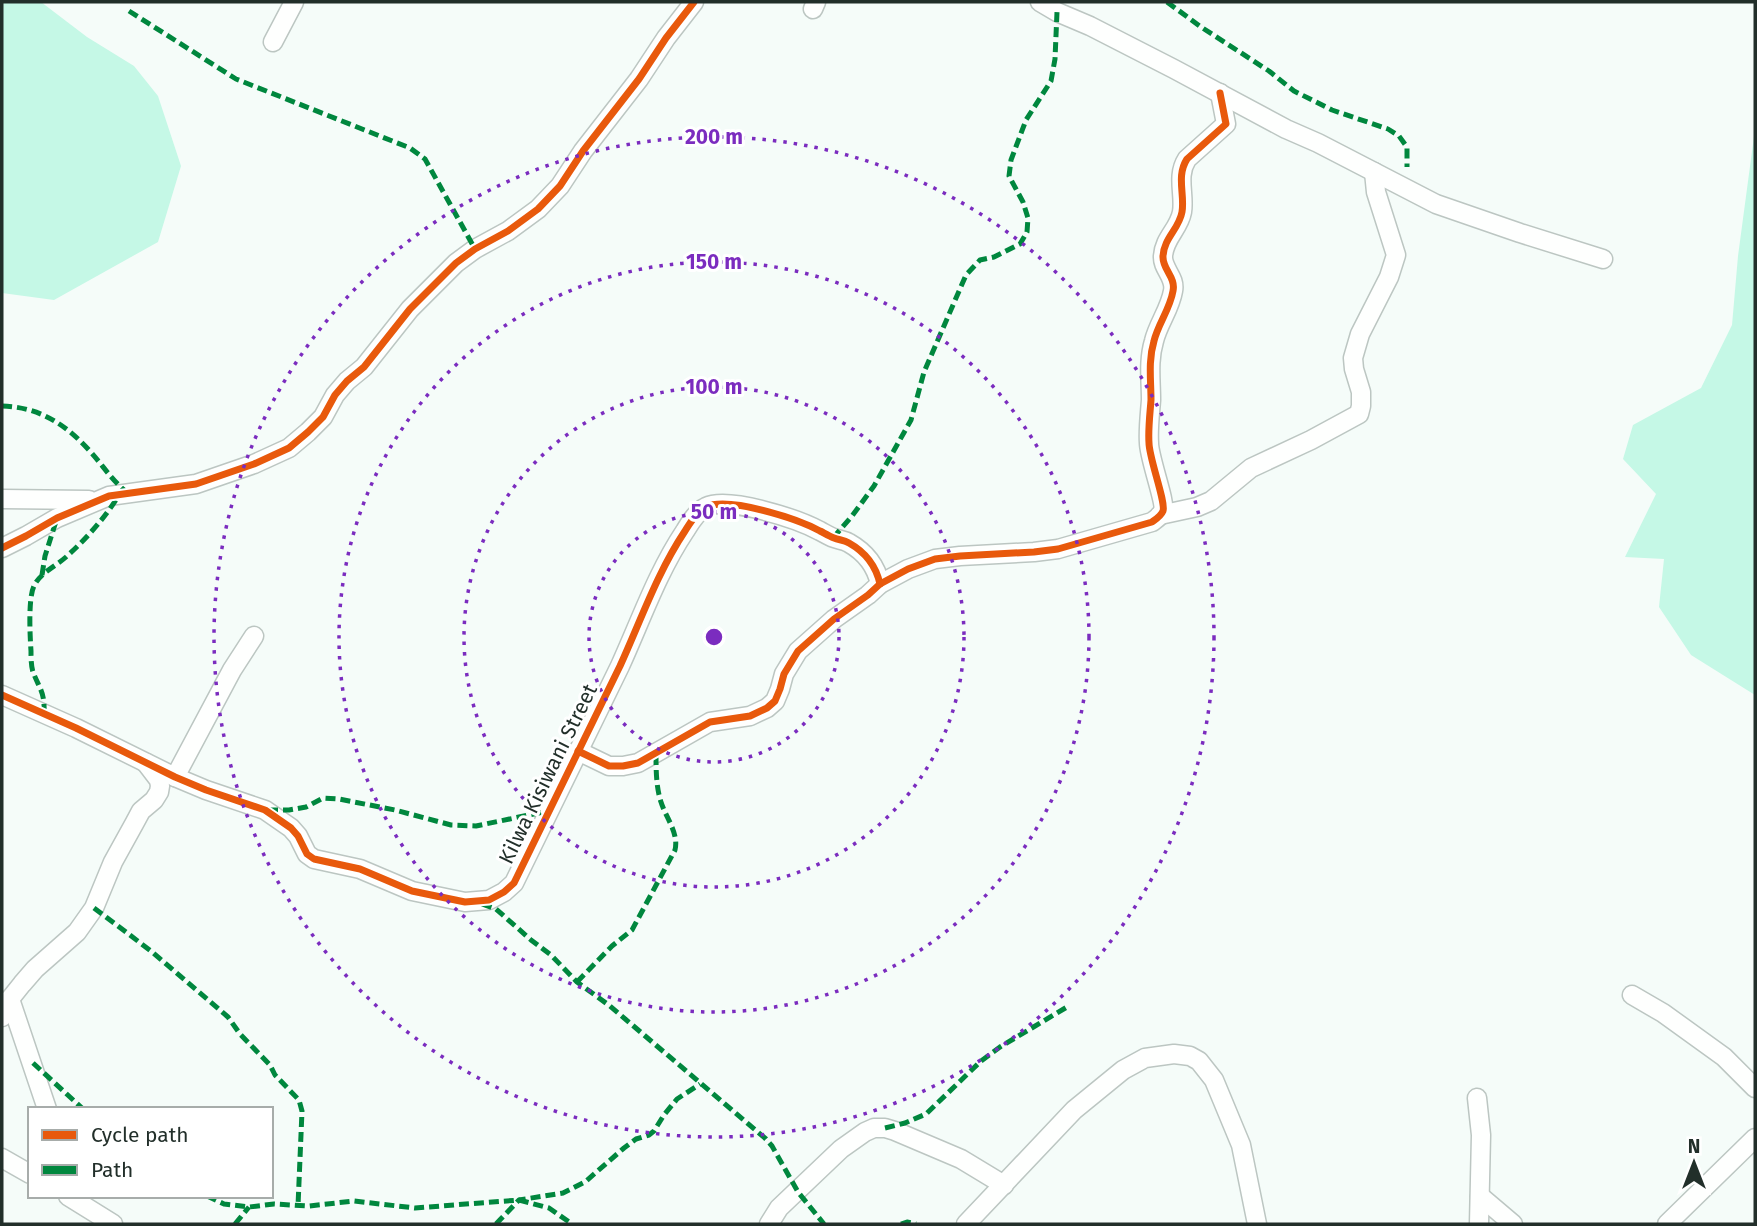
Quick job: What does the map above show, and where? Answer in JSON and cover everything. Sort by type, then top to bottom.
[{"type":"street","points":[[273,42],[294,2]]},
{"type":"street","points":[[2,548],[109,496],[196,484],[254,464],[289,448],[323,417],[335,395],[365,367],[410,310],[456,263],[538,209],[560,186],[694,2]]},
{"type":"street","points":[[1040,2],[1436,204],[1603,259]]},
{"type":"street","points":[[578,751],[609,766],[631,765],[710,722],[750,716],[767,708],[775,701],[784,674],[798,651],[880,584],[908,569],[935,559],[1058,549],[1152,522],[1163,511],[1164,503],[1148,445],[1150,356],[1174,290],[1174,282],[1165,267],[1163,254],[1165,243],[1182,212],[1181,182],[1186,159],[1226,124],[1220,93]]},
{"type":"street","points":[[1160,514],[1197,507],[1211,501],[1251,468],[1359,414],[1361,392],[1353,358],[1360,334],[1396,259],[1376,192],[1374,172]]},
{"type":"street","points":[[2,499],[99,500]]},
{"type":"street","name":"Kilwa Kisiwani Street","points":[[168,781],[170,789],[206,790],[265,810],[298,836],[307,854],[314,859],[360,869],[428,895],[465,902],[489,900],[514,883],[620,666],[665,564],[693,519],[705,507],[738,504],[810,526],[833,538],[847,541],[873,564],[880,584]]},
{"type":"street","points":[[2,1017],[10,999],[35,969],[77,933],[94,908],[113,862],[141,811],[154,800],[168,781],[254,636]]},
{"type":"street","points":[[2,695],[145,762],[168,781]]},
{"type":"street","points":[[1632,995],[1663,1013],[1724,1057],[1755,1088]]},
{"type":"street","points":[[10,999],[46,1107]]},
{"type":"street","points":[[965,1224],[1074,1110],[1124,1070],[1145,1058],[1174,1054],[1190,1056],[1199,1062],[1214,1080],[1241,1145],[1257,1224]]},
{"type":"street","points":[[1477,1098],[1481,1135],[1479,1224]]},
{"type":"street","points":[[769,1224],[779,1208],[841,1149],[874,1128],[895,1131],[961,1159],[1004,1185]]},
{"type":"street","points":[[1667,1224],[1755,1138]]},
{"type":"street","points":[[2,1158],[28,1173]]},
{"type":"street","points":[[1480,1196],[1513,1224]]},
{"type":"street","points":[[71,1198],[113,1224]]},
{"type":"green space","points":[[2,2],[41,2],[87,37],[134,66],[158,96],[181,166],[158,242],[54,300],[2,293]]},
{"type":"green space","points":[[1755,129],[1755,695],[1691,655],[1659,607],[1664,559],[1625,557],[1656,494],[1623,459],[1633,425],[1701,388],[1732,325]]},
{"type":"marked path","points":[[1167,2],[1294,91],[1332,110],[1388,129],[1399,136],[1407,147],[1407,167]]},
{"type":"marked path","points":[[129,11],[236,79],[410,148],[425,159],[475,249]]},
{"type":"marked path","points":[[833,538],[874,486],[911,420],[924,372],[966,275],[980,260],[994,257],[1020,244],[1027,232],[1028,218],[1023,202],[1009,176],[1011,160],[1026,120],[1051,81],[1057,12]]},
{"type":"marked path","points":[[2,406],[27,409],[60,424],[79,440],[129,494]]},
{"type":"marked path","points":[[44,714],[43,696],[31,662],[30,608],[34,586],[44,573],[88,536],[119,495]]},
{"type":"marked path","points":[[42,575],[57,518]]},
{"type":"marked path","points":[[577,982],[612,946],[632,930],[675,850],[674,832],[658,790],[656,752]]},
{"type":"marked path","points":[[268,810],[306,807],[323,798],[339,799],[451,825],[476,826],[548,811]]},
{"type":"marked path","points":[[482,904],[496,909],[551,955],[577,982],[610,1006],[766,1139],[798,1192],[824,1224]]},
{"type":"marked path","points":[[94,908],[151,951],[228,1017],[299,1100],[302,1111],[298,1206]]},
{"type":"marked path","points":[[885,1128],[926,1114],[981,1061],[1067,1007]]},
{"type":"marked path","points":[[33,1063],[81,1107]]},
{"type":"marked path","points":[[496,1224],[519,1200],[563,1193],[585,1182],[636,1139],[654,1131],[677,1099],[700,1084]]},
{"type":"marked path","points":[[211,1198],[224,1204],[249,1207],[274,1204],[309,1206],[354,1201],[415,1208],[519,1200],[549,1208],[572,1224]]},
{"type":"marked path","points":[[235,1224],[249,1207]]},
{"type":"marked path","points":[[901,1224],[916,1224]]},
{"type":"cycle path","points":[[2,548],[57,518],[109,496],[196,484],[254,464],[289,448],[323,417],[335,395],[347,381],[364,367],[410,309],[456,263],[538,209],[560,186],[694,2]]},
{"type":"cycle path","points":[[578,751],[609,766],[638,763],[710,722],[750,716],[767,708],[775,701],[784,674],[798,651],[880,584],[908,569],[935,559],[1058,549],[1152,522],[1160,516],[1163,506],[1150,450],[1149,432],[1152,348],[1173,291],[1173,281],[1163,256],[1182,212],[1181,179],[1184,165],[1187,159],[1226,124],[1220,93]]},
{"type":"cycle path","points":[[2,695],[175,777],[265,810],[291,828],[307,854],[314,859],[360,869],[412,891],[465,902],[489,900],[514,883],[620,666],[666,563],[700,511],[716,504],[730,504],[763,510],[810,526],[847,542],[860,551],[873,565],[880,584]]}]
